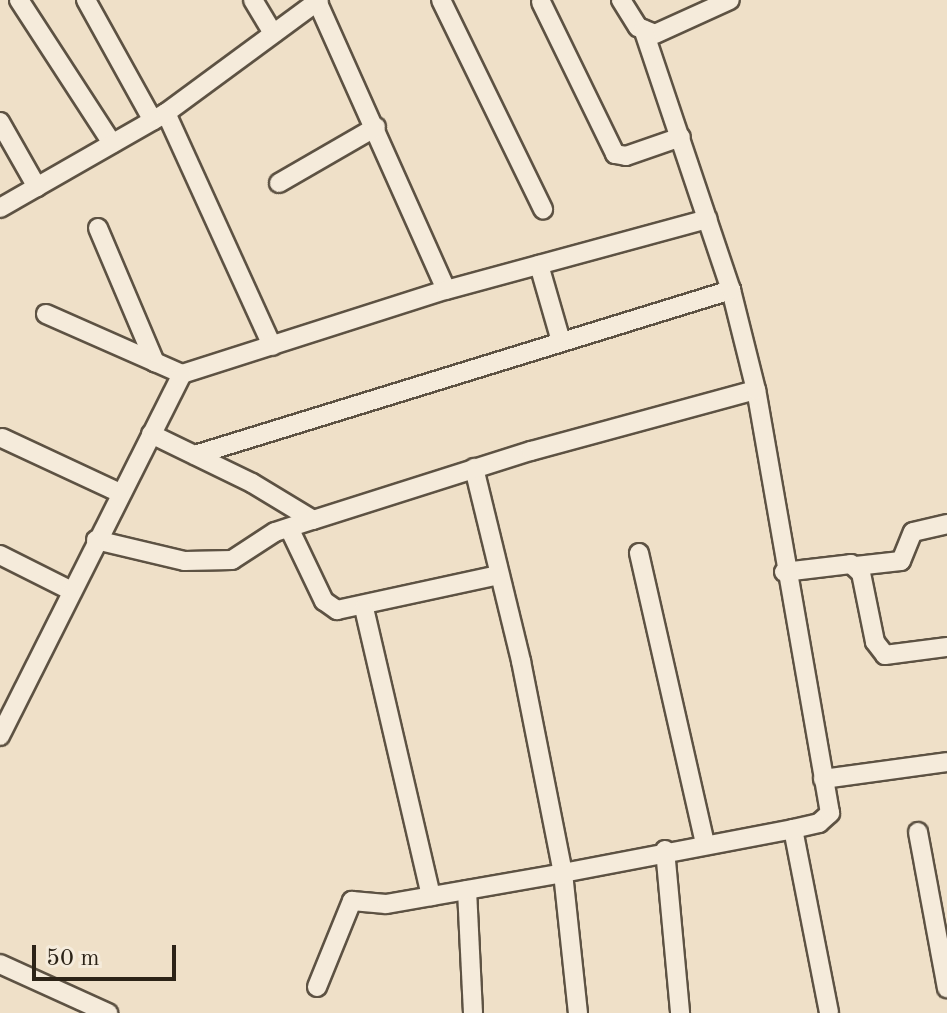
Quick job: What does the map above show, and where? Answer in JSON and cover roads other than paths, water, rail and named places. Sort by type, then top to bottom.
[{"type":"street","points":[[19,0],[112,143]]},
{"type":"street","points":[[86,0],[159,117],[272,346]]},
{"type":"street","points":[[253,0],[273,33]]},
{"type":"street","points":[[441,0],[543,209]]},
{"type":"street","points":[[317,987],[349,902],[386,904],[563,873],[665,850],[793,829],[819,823],[830,813],[784,572],[756,390],[731,290],[643,29],[621,0]]},
{"type":"street","points":[[643,29],[660,32],[730,0]]},
{"type":"street","points":[[0,208],[159,117],[318,1],[446,290]]},
{"type":"street","points":[[541,2],[615,154],[626,156],[681,137]]},
{"type":"street","points":[[0,122],[37,187]]},
{"type":"street","points":[[279,183],[376,127]]},
{"type":"street","points":[[46,314],[182,374],[446,290],[708,219]]},
{"type":"street","points":[[98,228],[155,362]]},
{"type":"street","points":[[539,265],[561,341]]},
{"type":"street","points":[[195,455],[731,290]]},
{"type":"street","points":[[0,736],[70,590],[182,374]]},
{"type":"street","points":[[96,540],[212,563],[246,553],[289,528],[474,468],[756,390]]},
{"type":"street","points":[[151,434],[313,520]]},
{"type":"street","points":[[2,438],[120,493]]},
{"type":"street","points":[[474,468],[563,873],[578,1013]]},
{"type":"street","points":[[784,572],[844,563],[856,566],[901,561],[913,532],[947,524]]},
{"type":"street","points":[[289,528],[324,601],[337,610],[364,608],[499,575]]},
{"type":"street","points":[[639,553],[705,843]]},
{"type":"street","points":[[0,555],[70,590]]},
{"type":"street","points":[[856,566],[880,650],[893,656],[947,647]]},
{"type":"street","points":[[364,608],[431,896]]},
{"type":"street","points":[[823,779],[947,762]]},
{"type":"street","points":[[793,829],[829,1013]]},
{"type":"street","points":[[918,832],[940,890],[947,988]]},
{"type":"street","points":[[665,850],[680,1013]]},
{"type":"street","points":[[467,890],[473,1013]]},
{"type":"street","points":[[0,964],[108,1013]]}]
